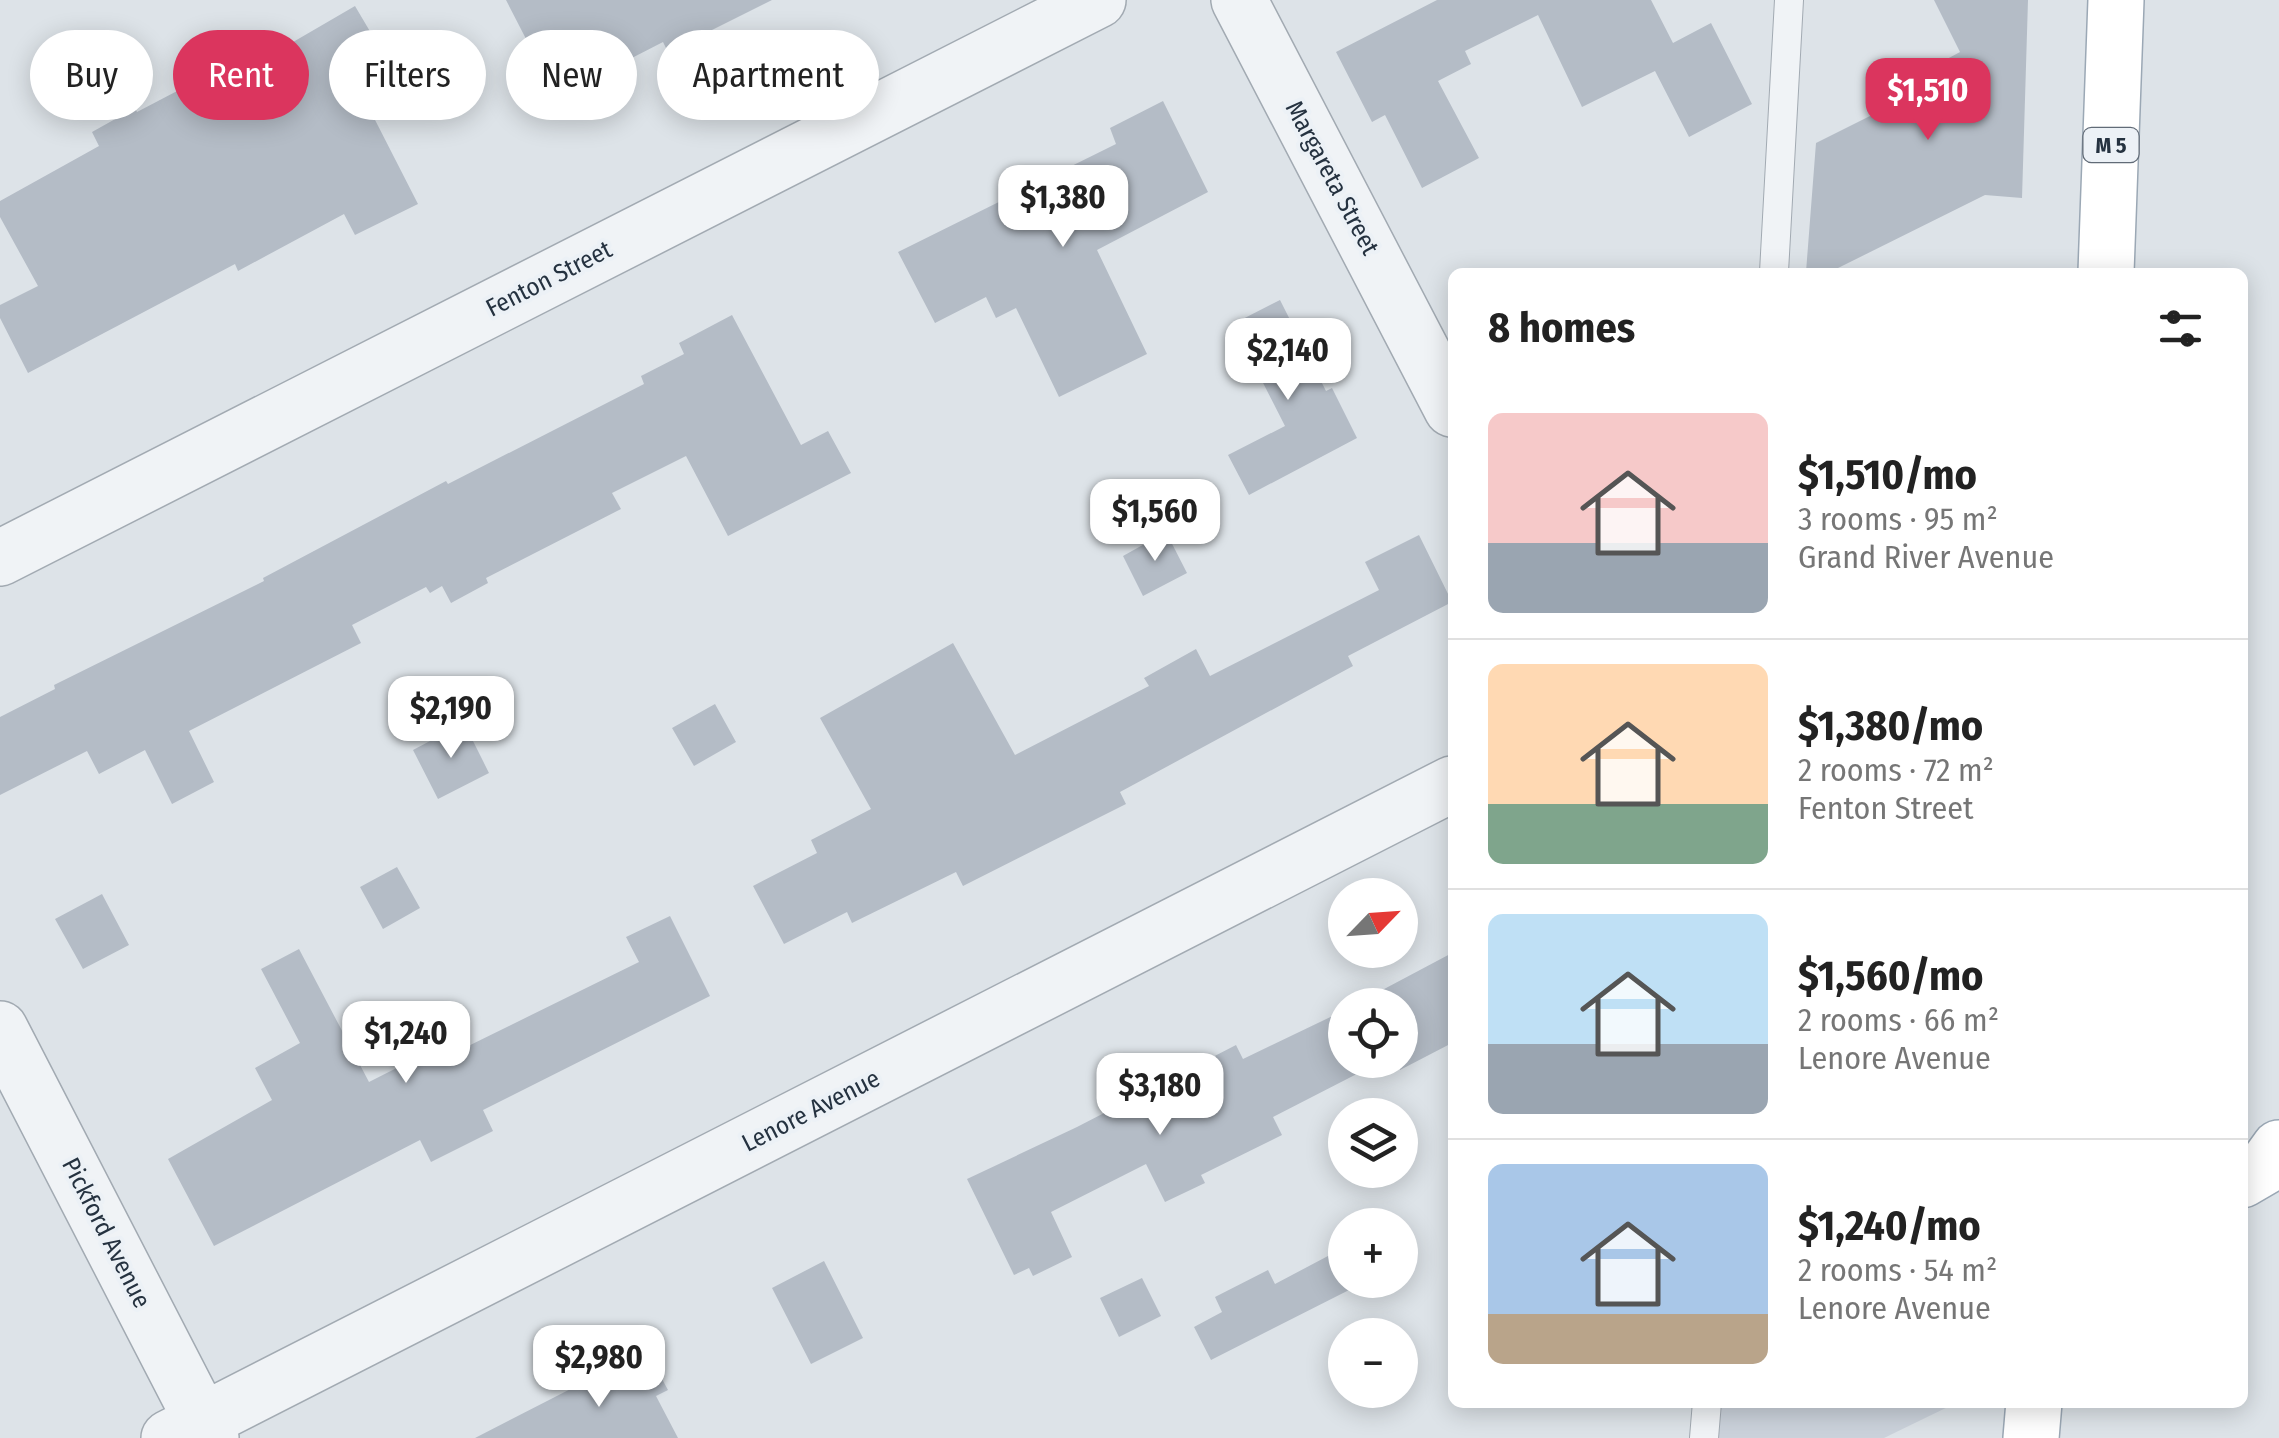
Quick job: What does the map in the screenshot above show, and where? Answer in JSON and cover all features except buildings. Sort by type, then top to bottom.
[{"type":"main road","name":"M 5","points":[[2106,268],[2116,0]]},
{"type":"main road","points":[[2248,1176],[2266,1166],[2279,1148]]},
{"type":"main road","points":[[2031,1438],[2034,1408]]},
{"type":"street","name":"Fenton Street","points":[[0,558],[1098,0]]},
{"type":"street","name":"Margareta Street","points":[[1239,0],[1448,401]]},
{"type":"street","name":"Lenore Avenue","points":[[194,1432],[1448,786]]},
{"type":"street","name":"Pickford Avenue","points":[[0,1029],[194,1432]]},
{"type":"lane","points":[[1774,268],[1789,0]]},
{"type":"lane","points":[[1704,1438],[1706,1408]]},
{"type":"shaded area","points":[[1716,1408],[1946,1408],[1884,1438],[1713,1438]]}]
